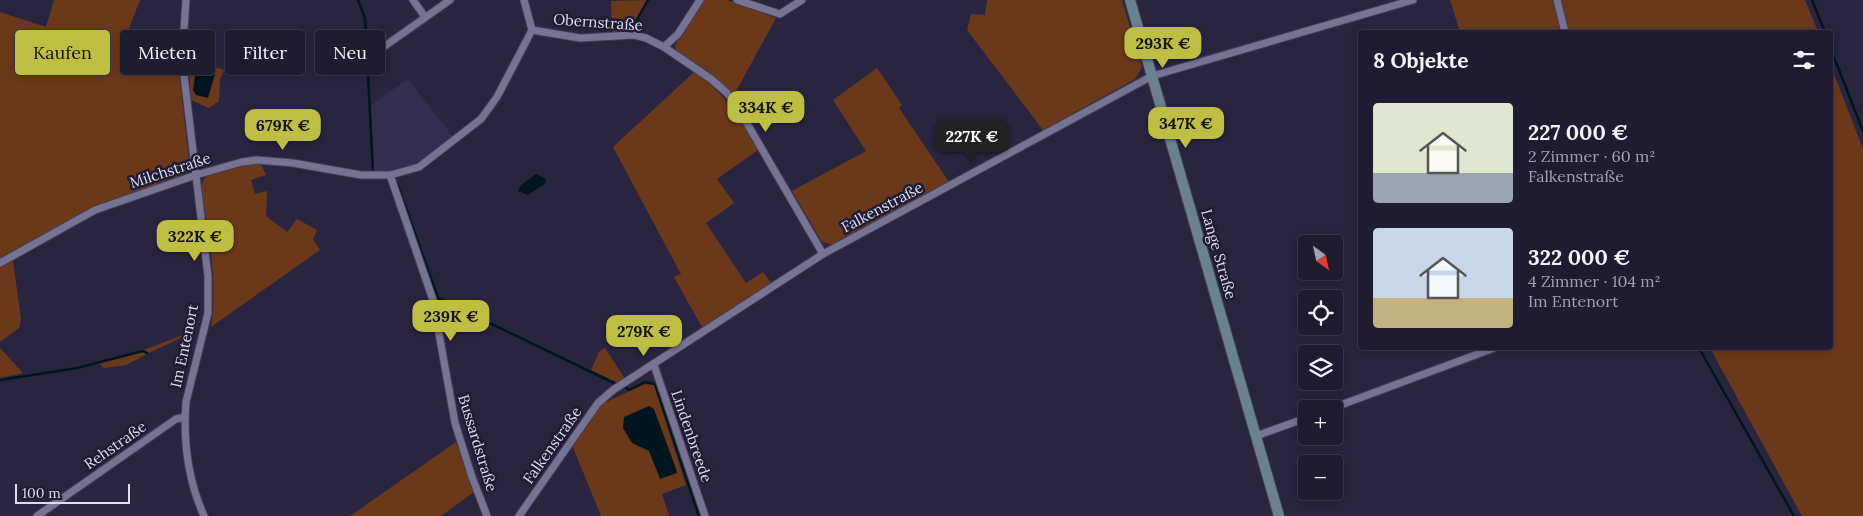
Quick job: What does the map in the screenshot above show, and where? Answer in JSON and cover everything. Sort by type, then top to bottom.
[{"type":"street","name":"Im Entenort","points":[[186,0],[182,59],[208,276],[208,313],[186,402],[185,416],[187,466],[204,516]]},
{"type":"street","points":[[413,0],[426,17]]},
{"type":"street","points":[[385,46],[450,0]]},
{"type":"street","name":"Obernstraße","points":[[524,0],[532,30],[580,38],[634,35],[664,46],[711,78],[727,93],[753,132],[823,254]]},
{"type":"street","points":[[664,46],[678,34],[700,0]]},
{"type":"street","points":[[737,0],[780,14],[802,0]]},
{"type":"street","name":"Lange Straße","points":[[1130,0],[1279,516]]},
{"type":"street","name":"Falkenstraße","points":[[519,516],[598,403],[613,390],[823,254],[1152,76],[1413,0]]},
{"type":"street","points":[[1556,0],[1564,30]]},
{"type":"street","name":"Milchstraße","points":[[0,262],[95,210],[196,175],[257,160],[293,163],[361,175],[390,176],[418,167],[481,119],[497,97],[532,30]]},
{"type":"street","name":"Bussardstraße","points":[[390,176],[433,300],[455,423],[487,516]]},
{"type":"street","points":[[1343,404],[1489,350]]},
{"type":"street","name":"Lindenbreede","points":[[654,365],[705,516]]},
{"type":"street","name":"Rehstraße","points":[[37,516],[176,419],[185,416]]},
{"type":"street","points":[[1256,436],[1298,421]]},
{"type":"shaded area","points":[[54,0],[140,0],[128,30],[120,30],[120,75],[179,75],[190,169],[183,176],[92,208],[0,260],[0,12],[46,27]]},
{"type":"shaded area","points":[[647,0],[629,33],[612,33],[611,1]]},
{"type":"shaded area","points":[[704,0],[727,0],[776,18],[734,95],[713,75],[676,51],[675,45]]},
{"type":"shaded area","points":[[987,0],[1122,0],[1142,67],[1135,79],[1043,130],[967,30],[971,14],[985,15]]},
{"type":"shaded area","points":[[1450,0],[1555,0],[1562,30],[1459,30]]},
{"type":"shaded area","points":[[1560,0],[1805,0],[1817,30],[1568,30]]},
{"type":"shaded area","points":[[215,67],[224,70],[220,80],[219,101],[209,108],[191,100],[189,75],[215,75]]},
{"type":"shaded area","points":[[877,68],[902,105],[899,108],[949,182],[833,245],[822,242],[792,191],[866,151],[833,100]]},
{"type":"shaded area","points":[[694,72],[715,88],[723,97],[758,150],[717,179],[734,203],[706,223],[746,283],[763,272],[772,284],[703,329],[674,277],[681,274],[613,147]]},
{"type":"shaded area","points":[[1833,72],[1863,149],[1863,516],[1802,516],[1711,350],[1833,350]]},
{"type":"shaded area","points":[[408,79],[453,137],[417,164],[395,170],[374,172],[371,105]]},
{"type":"shaded area","points":[[261,164],[266,175],[251,180],[255,194],[267,191],[266,216],[287,232],[297,219],[317,230],[313,239],[320,250],[211,327],[214,292],[213,274],[201,185],[206,176],[247,165]]},
{"type":"shaded area","points":[[13,261],[21,319],[19,328],[0,342],[0,267]]},
{"type":"shaded area","points":[[201,328],[149,353],[144,350]]},
{"type":"shaded area","points":[[0,348],[23,373],[0,378]]},
{"type":"shaded area","points":[[605,348],[625,379],[618,383],[591,370],[599,352]]},
{"type":"shaded area","points":[[143,352],[147,354],[126,365],[104,368],[99,363]]},
{"type":"shaded area","points":[[645,384],[654,385],[686,485],[662,494],[669,516],[601,516],[572,445],[602,404]]},
{"type":"shaded area","points":[[456,442],[474,492],[441,516],[350,516]]},
{"type":"water","points":[[195,75],[215,75],[208,98],[196,95],[193,90]]},
{"type":"water","points":[[536,174],[545,178],[546,183],[528,195],[518,191],[521,185]]},
{"type":"water","points":[[649,406],[654,409],[677,473],[660,479],[649,451],[632,443],[623,428],[624,417]]},
{"type":"waterway","points":[[358,0],[365,18],[373,172]]},
{"type":"waterway","points":[[630,32],[648,0]]},
{"type":"waterway","points":[[1812,0],[1824,30]]},
{"type":"waterway","points":[[1833,55],[1863,131]]},
{"type":"waterway","points":[[397,183],[438,298],[616,384]]},
{"type":"waterway","points":[[1700,350],[1794,516]]},
{"type":"waterway","points":[[0,380],[77,368],[143,351],[147,353]]},
{"type":"waterway","points":[[625,387],[629,390],[645,382],[655,384],[699,516]]}]
